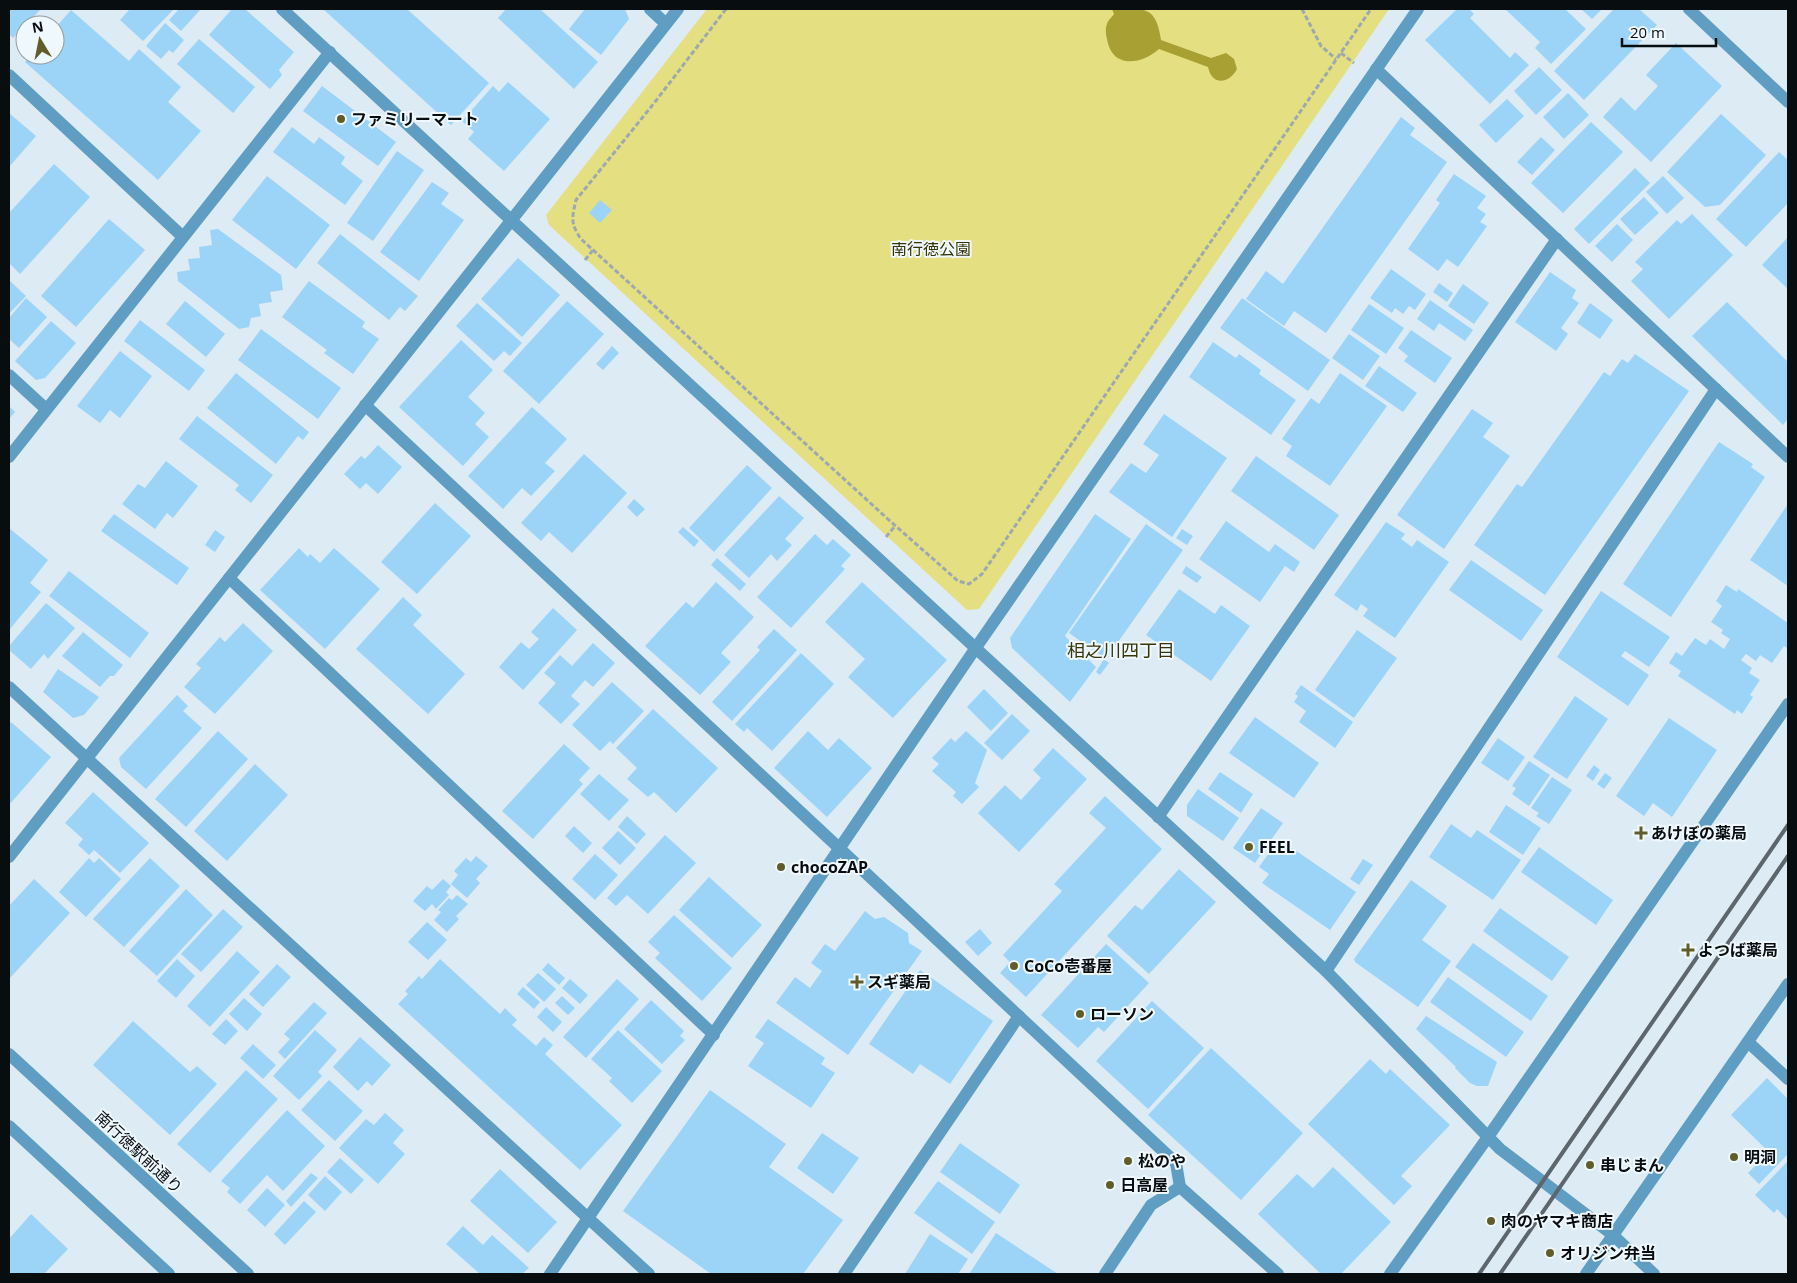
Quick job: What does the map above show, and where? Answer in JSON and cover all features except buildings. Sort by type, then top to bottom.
[{"type":"street","points":[[282,9],[1326,971],[1500,1149],[1612,1235],[1654,1274]]},
{"type":"street","points":[[650,9],[666,24]]},
{"type":"street","points":[[9,858],[678,9]]},
{"type":"street","points":[[550,1274],[975,649],[1418,9]]},
{"type":"street","points":[[1695,11],[1788,102]]},
{"type":"street","points":[[9,457],[330,52]]},
{"type":"street","points":[[1376,69],[1788,457]]},
{"type":"street","points":[[9,75],[183,237]]},
{"type":"street","points":[[1158,816],[1557,239]]},
{"type":"street","points":[[9,375],[46,409]]},
{"type":"street","points":[[1326,971],[1716,389]]},
{"type":"street","points":[[365,405],[1176,1164],[1180,1187],[1278,1274]]},
{"type":"street","points":[[229,578],[714,1035]]},
{"type":"street","points":[[9,687],[649,1274]]},
{"type":"street","points":[[1390,1274],[1488,1137],[1788,704]]},
{"type":"street","points":[[1586,1274],[1788,984]]},
{"type":"street","points":[[844,1274],[1019,1016]]},
{"type":"street","points":[[1748,1042],[1788,1079]]},
{"type":"street","name":"南行徳駅前通り","points":[[9,1054],[248,1274]]},
{"type":"street","points":[[9,1126],[169,1274]]},
{"type":"street","points":[[1105,1274],[1151,1205],[1180,1187]]},
{"type":"path","points":[[726,9],[655,102],[576,200],[571,220],[574,230],[581,239],[890,521],[958,581],[969,584],[982,574],[1371,9]]},
{"type":"path","points":[[1302,9],[1321,46],[1336,59]]},
{"type":"green space","name":"南行徳公園","points":[[707,9],[1389,9],[979,609],[967,610],[549,225],[546,215]]},
{"type":"shaded area","points":[[1112,9],[1140,9],[1146,11],[1156,20],[1161,40],[1211,58],[1226,53],[1234,59],[1237,69],[1230,78],[1221,81],[1217,80],[1210,73],[1208,67],[1159,49],[1136,61],[1121,60],[1110,49],[1106,36],[1106,26],[1114,14]]},
{"type":"railway","points":[[1479,1274],[1788,825]]},
{"type":"railway","points":[[1500,1274],[1788,856]]},
{"type":"place","name":"ファミリーマート","points":[[341,119]]},
{"type":"place","name":"あけぼの薬局","points":[[1641,833]]},
{"type":"place","name":"FEEL","points":[[1249,847]]},
{"type":"place","name":"chocoZAP","points":[[781,867]]},
{"type":"place","name":"よつば薬局","points":[[1688,950]]},
{"type":"place","name":"CoCo壱番屋","points":[[1014,966]]},
{"type":"place","name":"スギ薬局","points":[[857,982]]},
{"type":"place","name":"ローソン","points":[[1080,1014]]},
{"type":"place","name":"明洞","points":[[1734,1157]]},
{"type":"place","name":"松のや","points":[[1128,1161]]},
{"type":"place","name":"串じまん","points":[[1590,1165]]},
{"type":"place","name":"日高屋","points":[[1110,1185]]},
{"type":"place","name":"肉のヤマキ商店","points":[[1491,1221]]},
{"type":"place","name":"オリジン弁当","points":[[1550,1253]]},
{"type":"district","name":"相之川四丁目","points":[[1121,651]]}]
